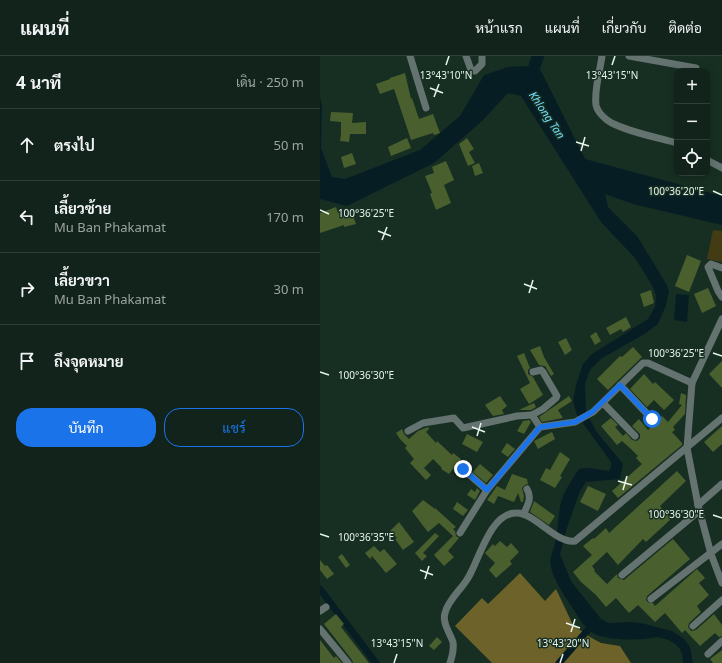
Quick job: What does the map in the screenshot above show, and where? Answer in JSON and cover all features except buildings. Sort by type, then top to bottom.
[{"type":"street","points":[[410,56],[426,108]]},
{"type":"street","points":[[466,56],[471,70],[475,71],[482,64],[482,56]]},
{"type":"street","points":[[602,56],[596,94],[596,106],[600,115],[608,121],[626,128],[674,142]]},
{"type":"street","points":[[629,56],[696,68]]},
{"type":"street","points":[[710,162],[722,168]]},
{"type":"street","points":[[720,294],[708,267],[711,264],[722,268]]},
{"type":"street","points":[[720,294],[722,282]]},
{"type":"street","points":[[722,319],[692,383],[687,448],[699,508],[711,554],[722,583]]},
{"type":"street","points":[[460,533],[487,490],[540,427],[575,422],[592,412],[603,403],[641,364],[647,363],[692,383]]},
{"type":"street","points":[[408,431],[423,423],[454,418],[461,426],[466,427],[514,417],[532,415],[557,396],[541,370],[533,372]]},
{"type":"street","points":[[620,385],[652,419]]},
{"type":"street","points":[[603,403],[635,436]]},
{"type":"street","points":[[532,415],[540,427]]},
{"type":"street","points":[[450,663],[453,644],[444,622],[445,614],[450,601],[468,577],[488,534],[498,522],[508,515],[524,513],[548,530],[568,541],[575,541],[722,418]]},
{"type":"street","points":[[463,469],[487,490]]},
{"type":"street","points":[[622,575],[699,508],[722,484]]},
{"type":"street","points":[[524,513],[530,499],[530,494],[527,489]]},
{"type":"street","points":[[651,599],[722,544]]},
{"type":"street","points":[[692,626],[722,600]]},
{"type":"street","points":[[320,629],[348,663]]},
{"type":"street","points":[[708,654],[722,641]]},
{"type":"shaded area","points":[[713,230],[722,231],[722,262],[707,259]]},
{"type":"shaded area","points":[[520,573],[545,601],[556,589],[573,625],[601,643],[620,646],[631,663],[492,663],[455,626],[482,598],[488,604]]},
{"type":"water","name":"Khlong Tan","points":[[525,66],[541,71],[585,159],[722,196],[722,225],[633,204],[605,194],[608,207],[637,236],[667,285],[669,292],[666,305],[658,324],[643,335],[602,358],[590,370],[585,384],[586,412],[596,431],[623,464],[620,479],[586,482],[580,491],[560,554],[571,581],[601,619],[609,623],[641,623],[672,631],[684,639],[690,647],[693,663],[683,663],[682,654],[678,646],[667,639],[658,637],[646,639],[618,639],[604,637],[593,633],[586,628],[579,618],[552,572],[551,558],[556,538],[560,507],[568,487],[579,469],[590,468],[609,471],[611,467],[611,462],[577,415],[573,401],[576,385],[583,364],[592,354],[648,319],[655,307],[656,295],[652,285],[635,258],[601,222],[521,96],[508,93],[482,121],[434,163],[347,206],[320,199],[320,97],[322,105],[321,148],[332,177],[345,179],[420,150],[460,116],[484,75],[508,67]]},
{"type":"water","points":[[676,294],[689,295],[687,322],[674,320]]},
{"type":"waterway","points":[[529,83],[538,56]]},
{"type":"waterway","points":[[320,589],[376,663]]},
{"type":"waterway","points":[[559,663],[594,623]]},
{"type":"route","points":[[463,469],[487,490],[540,427],[575,422],[601,405],[620,385],[652,419]]}]
